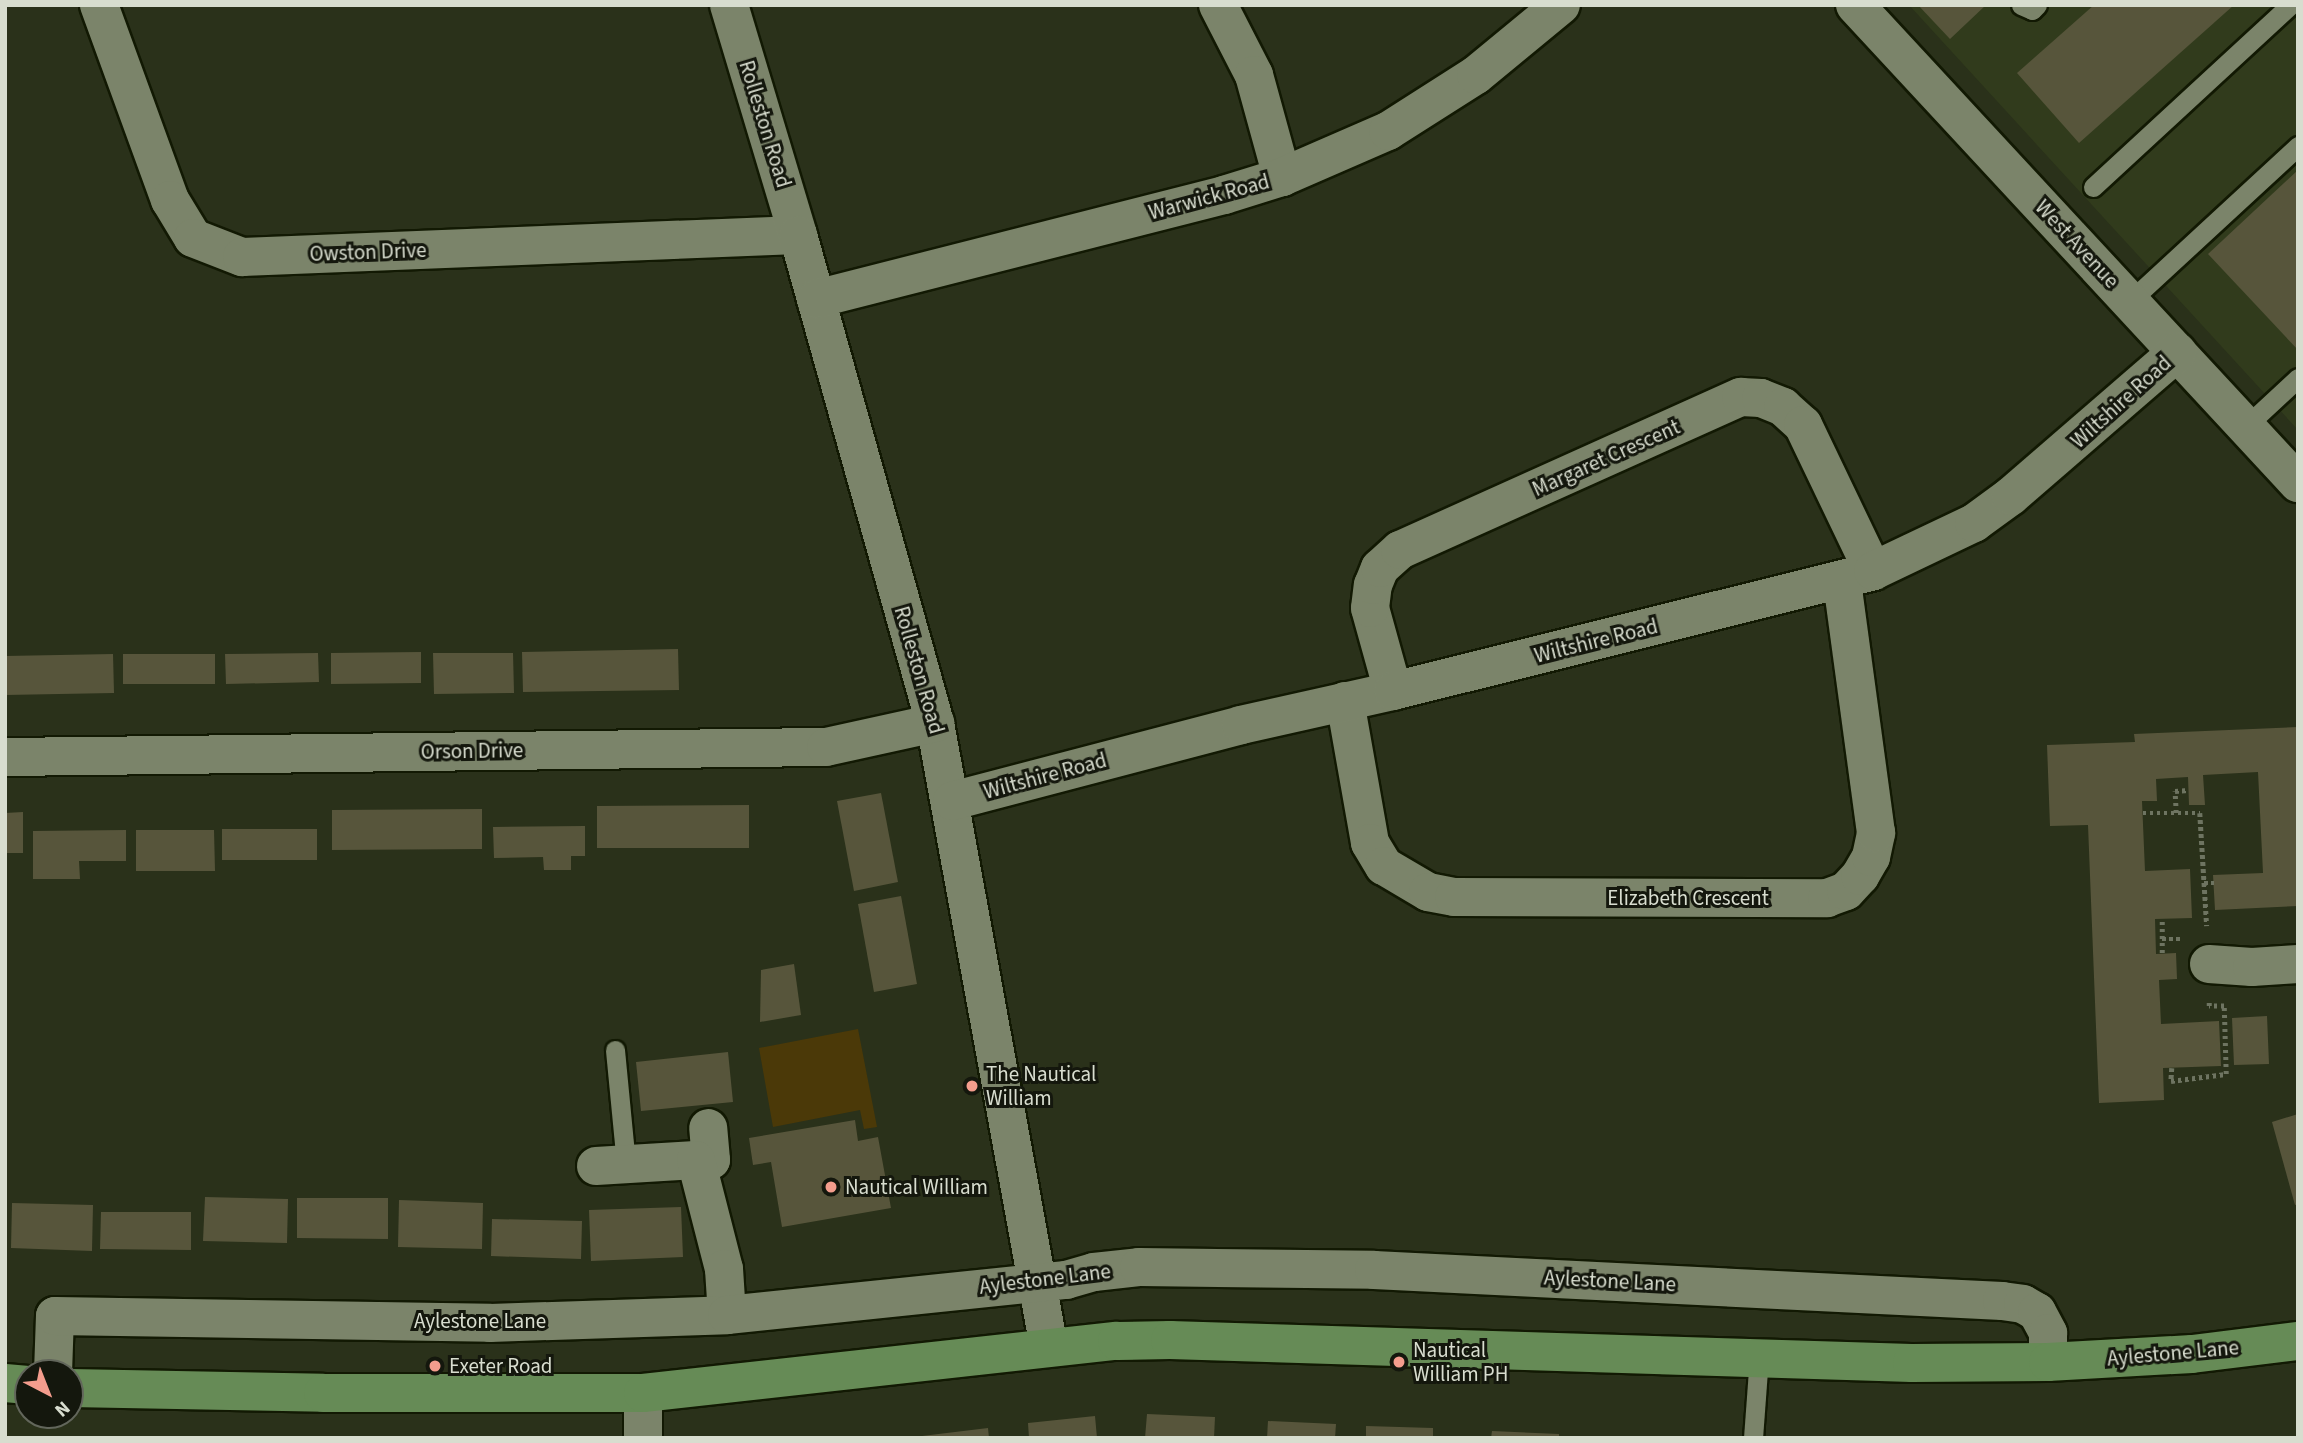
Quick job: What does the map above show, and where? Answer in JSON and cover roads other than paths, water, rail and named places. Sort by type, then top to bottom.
[{"type":"main road","name":"Aylestone Lane","points":[[84,1388],[337,1393],[643,1393],[1117,1341],[1170,1340],[1912,1363],[2048,1362],[2192,1354],[2298,1341]]},
{"type":"street","name":"Owston Drive","points":[[99,5],[170,200],[193,237],[242,257],[798,235]]},
{"type":"street","name":"Rolleston Road","points":[[729,5],[798,235],[935,723],[952,801],[1049,1348]]},
{"type":"street","points":[[1218,5],[1254,75],[1282,177]]},
{"type":"street","name":"Warwick Road","points":[[816,299],[1224,195],[1282,177],[1388,131],[1476,75],[1561,5]]},
{"type":"street","name":"West Avenue","points":[[1855,5],[2298,484]]},
{"type":"street","name":"Wiltshire Road","points":[[952,801],[1241,725],[1393,691],[1858,575],[1974,523],[2011,496],[2177,352]]},
{"type":"street","name":"Margaret Crescent","points":[[1393,691],[1370,608],[1373,586],[1380,568],[1400,550],[1741,397],[1761,398],[1783,407],[1803,425],[1858,575]]},
{"type":"street","name":"Elizabeth Crescent","points":[[1345,701],[1370,844],[1384,866],[1428,892],[1454,897],[1827,898],[1846,891],[1860,876],[1871,857],[1876,833],[1858,575]]},
{"type":"street","name":"Orson Drive","points":[[5,757],[826,747],[935,723]]},
{"type":"street","points":[[2209,964],[2252,967],[2298,964]]},
{"type":"street","points":[[611,1165],[702,1144],[724,1269],[727,1315]]},
{"type":"street","name":"Aylestone Lane","points":[[53,1359],[55,1316],[490,1323],[727,1315],[1066,1280],[1094,1272],[1139,1267],[1374,1270],[2002,1301],[2023,1304],[2037,1312],[2048,1334],[2048,1362]]},
{"type":"street","points":[[643,1393],[643,1438]]},
{"type":"lane","points":[[2021,5],[2032,10],[2037,5]]},
{"type":"lane","points":[[2093,187],[2290,5]]},
{"type":"lane","points":[[2130,301],[2298,146]]},
{"type":"lane","points":[[2245,426],[2298,378]]},
{"type":"lane","points":[[611,1165],[615,1050]]},
{"type":"lane","points":[[1753,1438],[1759,1357]]},
{"type":"place","name":"The Nautical William","points":[[972,1086]]},
{"type":"place","name":"Nautical William","points":[[831,1187]]},
{"type":"place","name":"Nautical William PH","points":[[1399,1362]]},
{"type":"place","name":"Exeter Road","points":[[435,1366]]}]
